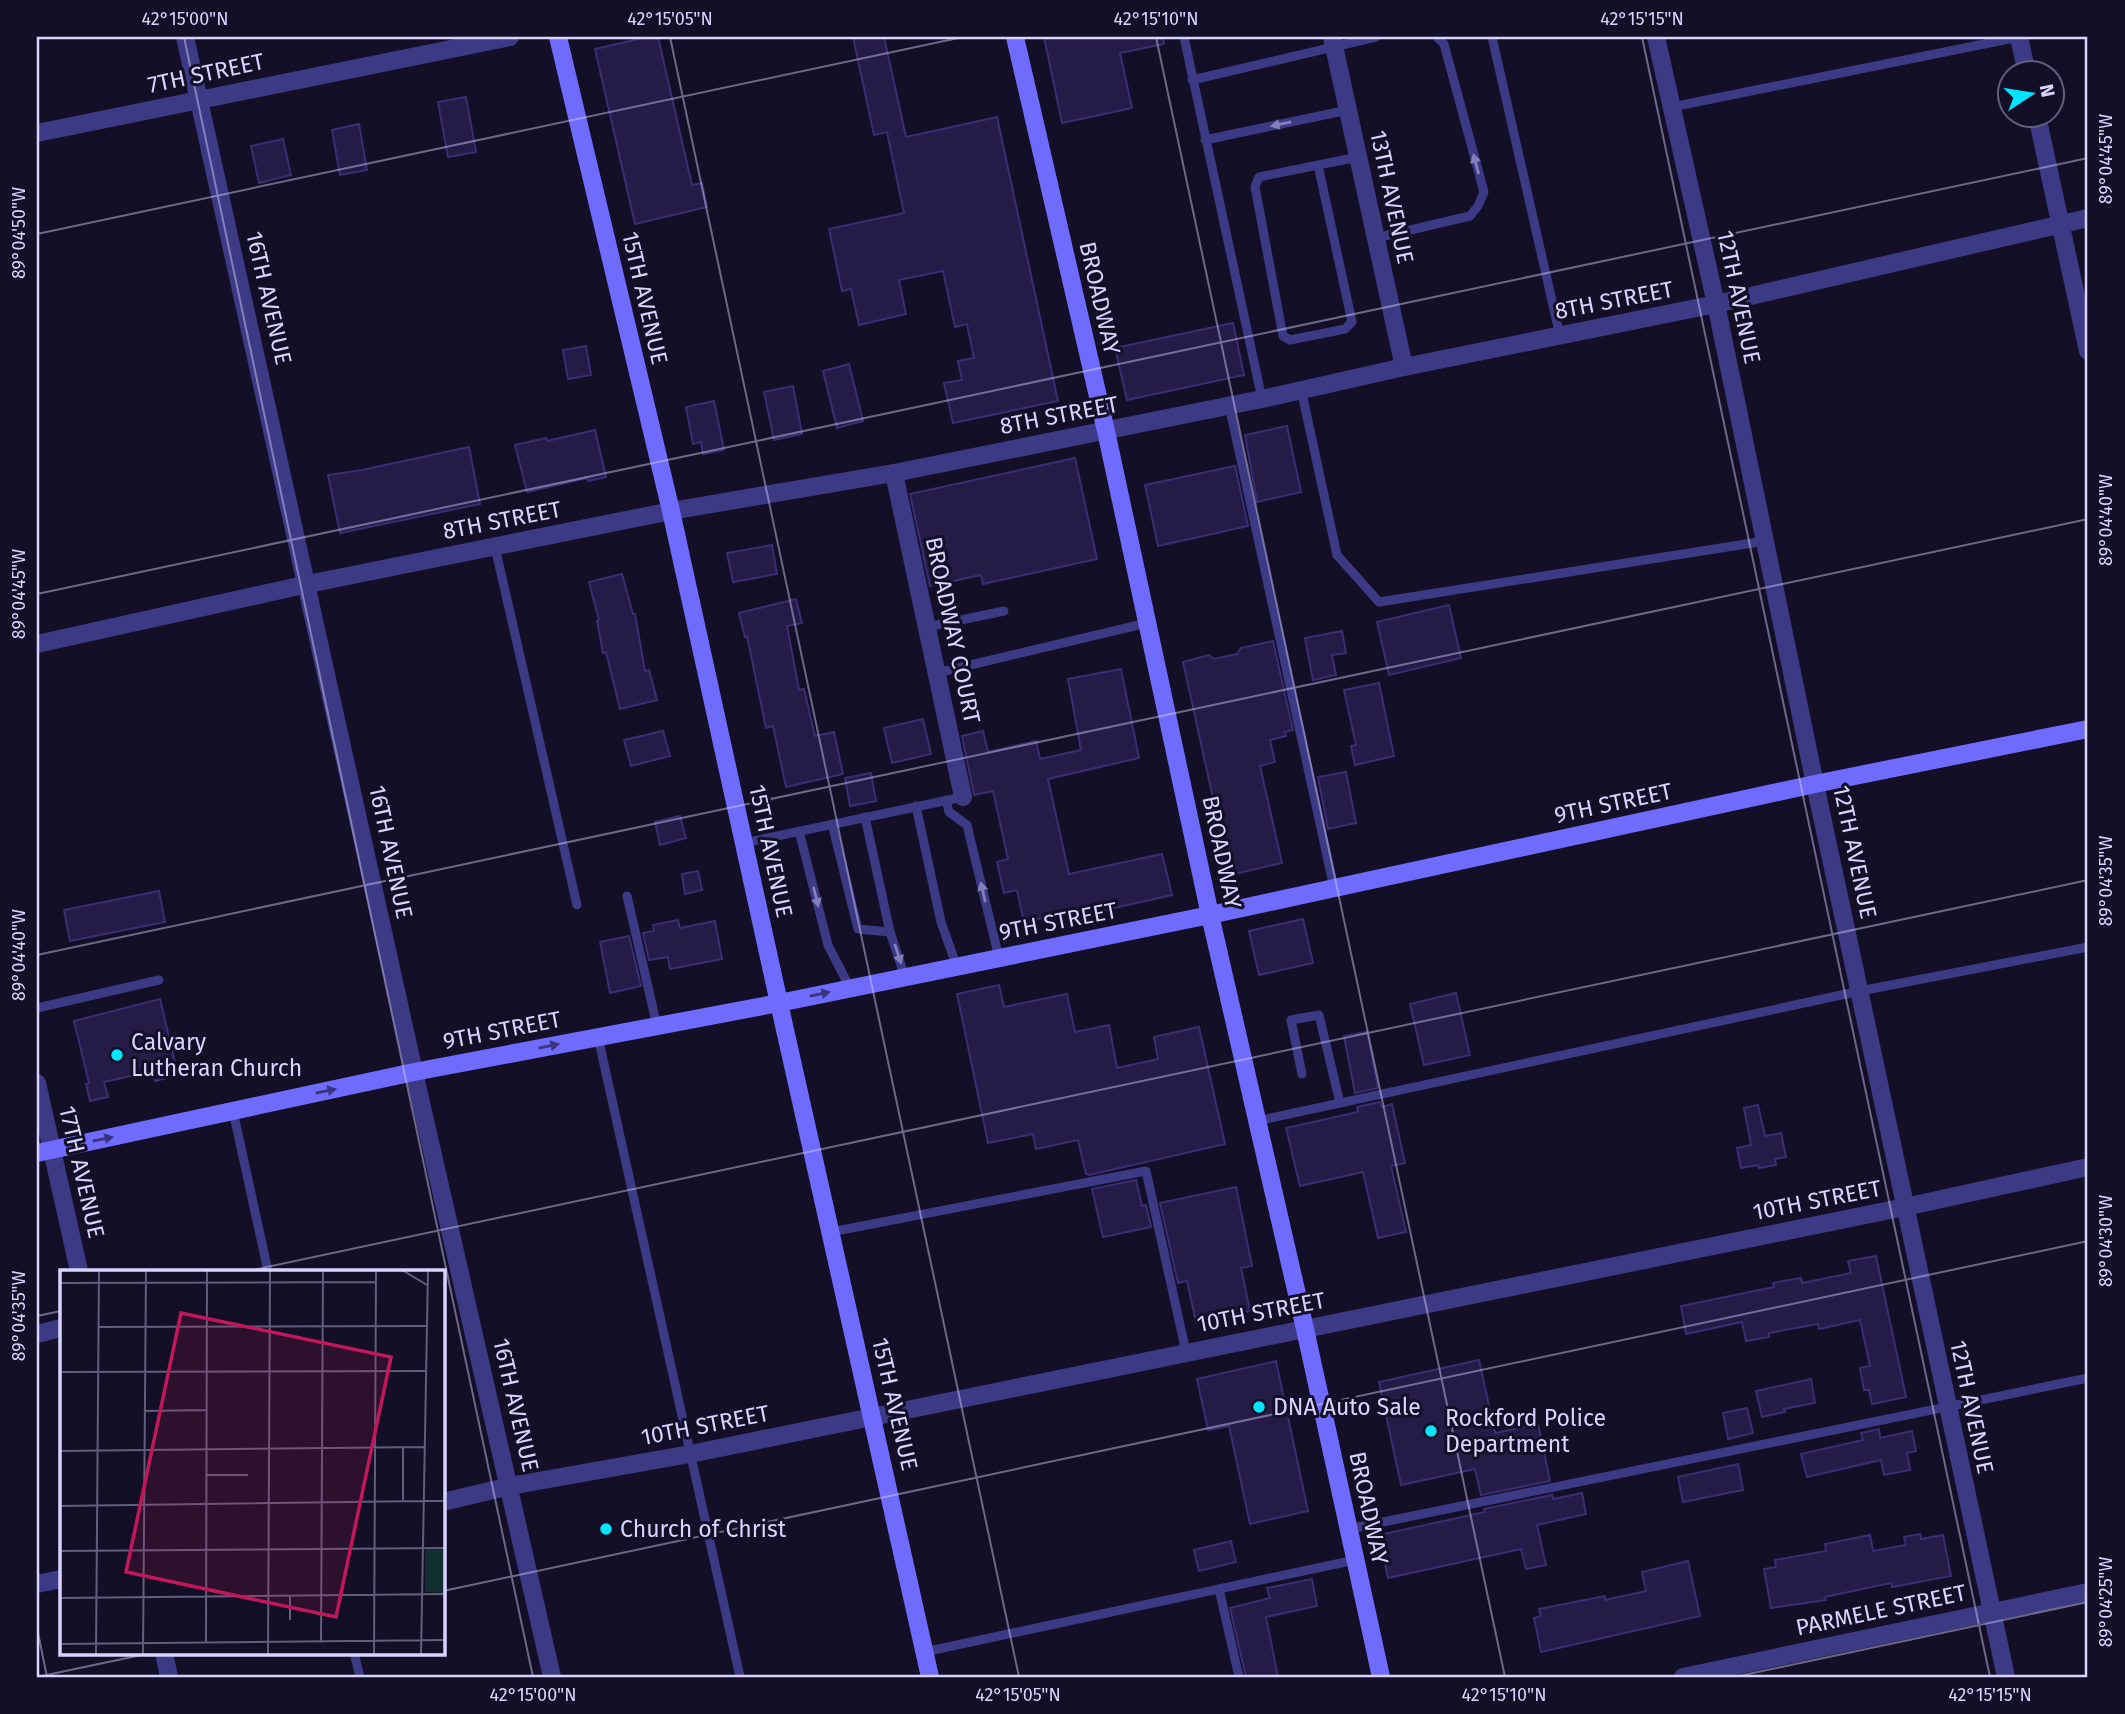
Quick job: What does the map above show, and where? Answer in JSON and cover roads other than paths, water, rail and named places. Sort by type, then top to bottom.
[{"type":"street","name":"16TH AVENUE","points":[[185,37],[414,1072],[552,1677]]},
{"type":"street","name":"7TH STREET","points":[[37,133],[510,37]]},
{"type":"street","name":"15TH AVENUE","points":[[558,37],[671,511],[930,1677]]},
{"type":"street","name":"BROADWAY","points":[[1015,37],[1106,431],[1210,915],[1381,1677]]},
{"type":"street","name":"12TH AVENUE","points":[[1656,37],[1716,304],[1815,784],[2006,1677]]},
{"type":"street","points":[[2019,37],[2024,60]]},
{"type":"street","name":"13TH AVENUE","points":[[1333,41],[1404,367]]},
{"type":"street","points":[[2040,130],[2088,351]]},
{"type":"street","name":"8TH STREET","points":[[37,644],[308,584],[671,511],[894,473],[1262,399],[1404,367],[1716,304],[2088,219]]},
{"type":"street","name":"BROADWAY COURT","points":[[894,473],[937,673],[955,798]]},
{"type":"street","name":"9TH STREET","points":[[44,1152],[414,1072],[779,1003],[1210,915],[1815,784],[2088,729]]},
{"type":"street","name":"17TH AVENUE","points":[[37,1083],[44,1152],[79,1270]]},
{"type":"street","name":"10TH STREET","points":[[444,1502],[510,1486],[691,1454],[1905,1207],[2088,1167]]},
{"type":"street","points":[[37,1334],[60,1328]]},
{"type":"street","points":[[37,1584],[60,1579]]},
{"type":"street","name":"PARMELE STREET","points":[[1683,1677],[2088,1592]]},
{"type":"street","points":[[164,1654],[169,1677]]},
{"type":"lane","points":[[1184,37],[1262,399]]},
{"type":"lane","points":[[1192,80],[1333,41],[1376,37]]},
{"type":"lane","points":[[1376,238],[1470,216],[1484,192],[1444,44],[1437,37]]},
{"type":"lane","points":[[1492,37],[1560,336]]},
{"type":"lane","points":[[1672,107],[2019,37]]},
{"type":"lane","points":[[1205,140],[1348,110]]},
{"type":"lane","points":[[1318,165],[1352,322],[1345,329],[1290,340],[1283,336],[1255,187],[1259,177],[1318,165],[1358,157]]},
{"type":"lane","points":[[1301,389],[1338,555],[1379,602],[1765,541]]},
{"type":"lane","points":[[1229,405],[1334,888]]},
{"type":"lane","points":[[495,547],[577,905]]},
{"type":"lane","points":[[927,627],[1004,611]]},
{"type":"lane","points":[[937,673],[1147,623]]},
{"type":"lane","points":[[744,843],[955,798]]},
{"type":"lane","points":[[955,798],[949,812],[967,825],[999,958]]},
{"type":"lane","points":[[916,806],[941,922],[957,967]]},
{"type":"lane","points":[[865,817],[890,932],[905,977]]},
{"type":"lane","points":[[832,824],[858,929],[890,932]]},
{"type":"lane","points":[[799,831],[828,945],[850,988]]},
{"type":"lane","points":[[626,897],[657,1026]]},
{"type":"lane","points":[[1257,1121],[1860,991],[2088,947]]},
{"type":"lane","points":[[37,1008],[159,980]]},
{"type":"lane","points":[[1301,1074],[1291,1020],[1319,1015],[1340,1103]]},
{"type":"lane","points":[[598,1037],[740,1677]]},
{"type":"lane","points":[[233,1111],[268,1270]]},
{"type":"lane","points":[[831,1232],[1146,1171],[1186,1352]]},
{"type":"lane","points":[[1349,1529],[2088,1378]]},
{"type":"lane","points":[[924,1652],[1355,1560]]},
{"type":"lane","points":[[1219,1589],[1239,1677]]},
{"type":"lane","points":[[354,1654],[360,1677]]},
{"type":"place","name":"Calvary Lutheran Church","points":[[117,1055]]},
{"type":"place","name":"DNA Auto Sale","points":[[1259,1407]]},
{"type":"place","name":"Rockford Police Department","points":[[1431,1431]]},
{"type":"place","name":"Church of Christ","points":[[606,1529]]}]
